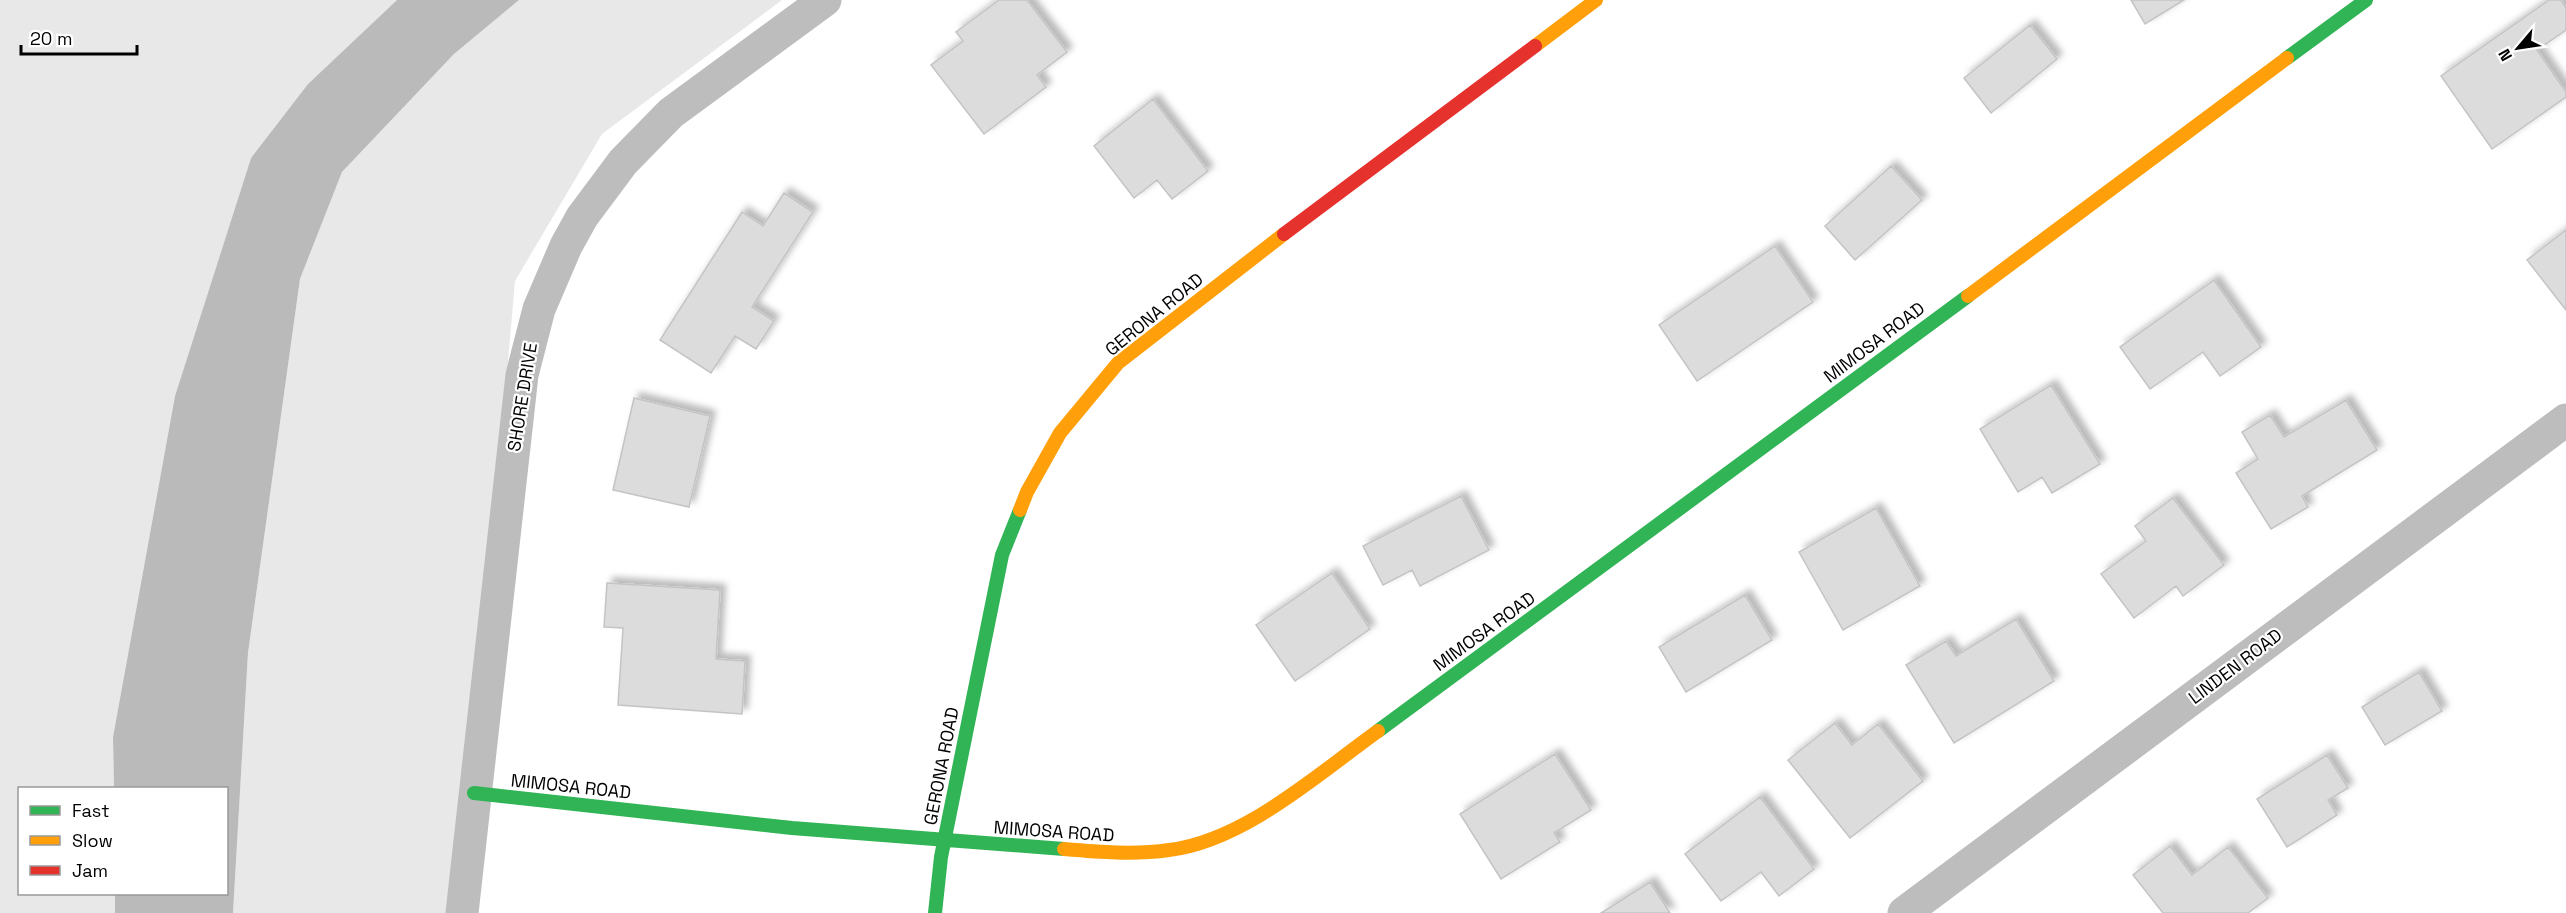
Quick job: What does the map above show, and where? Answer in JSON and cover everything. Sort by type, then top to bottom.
[{"type":"street","name":"SHORE DRIVE","points":[[462,913],[522,375],[539,309],[566,246],[582,217],[623,162],[671,113],[825,0]]},
{"type":"street","name":"GERONA ROAD","points":[[935,913],[944,842],[1002,555],[1027,492],[1060,434],[1118,363],[1263,250],[1596,0]]},
{"type":"street","name":"MIMOSA ROAD","points":[[474,793],[792,828],[944,842],[1126,854],[1172,850],[1222,835],[1260,817],[1538,615],[2366,0]]},
{"type":"street","name":"LINDEN ROAD","points":[[1904,913],[2566,420]]},
{"type":"shaded area","points":[[0,0],[397,0],[308,84],[251,158],[175,396],[113,737],[114,787],[18,787],[18,895],[115,895],[115,913],[0,913]]},
{"type":"shaded area","points":[[397,0],[519,0],[454,54],[342,172],[300,279],[248,653],[233,913],[115,913],[115,895],[228,895],[228,787],[114,787],[113,737],[175,396],[251,158],[308,84]]},
{"type":"shaded area","points":[[519,0],[782,0],[602,134],[515,281],[460,913],[233,913],[248,653],[300,279],[342,172],[454,54]]},
{"type":"building","points":[[999,0],[1027,0],[1067,52],[1037,75],[1046,87],[984,134],[931,65],[963,41],[956,32]]},
{"type":"building","points":[[2131,0],[2184,0],[2145,24]]},
{"type":"building","points":[[2549,0],[2561,0],[2566,8],[2566,30],[2537,50],[2566,92],[2566,97],[2492,149],[2441,76]]},
{"type":"building","points":[[2030,25],[2057,59],[1991,113],[1964,78]]},
{"type":"building","points":[[1153,99],[1208,171],[1172,199],[1157,180],[1134,198],[1094,146]]},
{"type":"building","points":[[1891,166],[1922,200],[1855,260],[1825,226]]},
{"type":"building","points":[[784,193],[813,212],[752,307],[774,321],[756,349],[735,336],[711,373],[660,340],[742,212],[763,226]]},
{"type":"building","points":[[2566,230],[2566,310],[2527,260]]},
{"type":"building","points":[[1775,246],[1813,302],[1697,381],[1659,325]]},
{"type":"building","points":[[2214,280],[2261,347],[2220,376],[2203,352],[2150,389],[2120,347]]},
{"type":"building","points":[[2051,385],[2100,464],[2052,493],[2042,477],[2018,492],[1980,429]]},
{"type":"building","points":[[634,398],[710,416],[689,507],[613,490]]},
{"type":"building","points":[[2346,400],[2377,450],[2302,496],[2308,507],[2271,529],[2236,473],[2258,459],[2242,432],[2270,415],[2284,437]]},
{"type":"building","points":[[1461,496],[1489,550],[1420,586],[1412,570],[1383,585],[1363,546]]},
{"type":"building","points":[[2173,498],[2224,565],[2183,596],[2176,586],[2134,618],[2101,574],[2146,541],[2135,526]]},
{"type":"building","points":[[1876,508],[1920,586],[1843,630],[1799,552]]},
{"type":"building","points":[[1332,573],[1370,629],[1295,681],[1256,625]]},
{"type":"building","points":[[607,583],[720,590],[716,659],[745,661],[742,714],[618,705],[623,628],[604,627]]},
{"type":"building","points":[[1745,595],[1772,640],[1686,692],[1659,647]]},
{"type":"building","points":[[2016,619],[2054,681],[1954,743],[1906,665],[1946,641],[1956,656]]},
{"type":"building","points":[[2419,672],[2442,711],[2385,745],[2362,707]]},
{"type":"building","points":[[1835,723],[1852,745],[1878,724],[1923,781],[1850,838],[1788,760]]},
{"type":"building","points":[[1555,754],[1591,810],[1554,833],[1560,842],[1501,879],[1460,814]]},
{"type":"building","points":[[2327,755],[2348,788],[2328,800],[2337,815],[2287,847],[2257,799]]},
{"type":"building","points":[[1760,797],[1814,869],[1779,896],[1761,872],[1721,901],[1685,854]]},
{"type":"building","points":[[2170,846],[2192,875],[2228,847],[2268,898],[2248,913],[2163,913],[2133,875]]},
{"type":"building","points":[[1650,882],[1670,913],[1601,913]]},
{"type":"traffic: fast","points":[[2287,58],[2366,0]]},
{"type":"traffic: fast","points":[[1378,731],[1968,296]]},
{"type":"traffic: fast","points":[[935,913],[941,857],[1002,555],[1020,510]]},
{"type":"traffic: fast","points":[[474,793],[792,828],[1064,849]]},
{"type":"traffic: slow","points":[[1535,46],[1596,0]]},
{"type":"traffic: slow","points":[[1968,296],[2287,58]]},
{"type":"traffic: slow","points":[[1020,510],[1027,492],[1060,433],[1118,363],[1284,234]]},
{"type":"traffic: slow","points":[[1064,849],[1156,852],[1197,844],[1225,834],[1279,803],[1378,731]]},
{"type":"traffic: jam","points":[[1284,234],[1535,46]]}]
